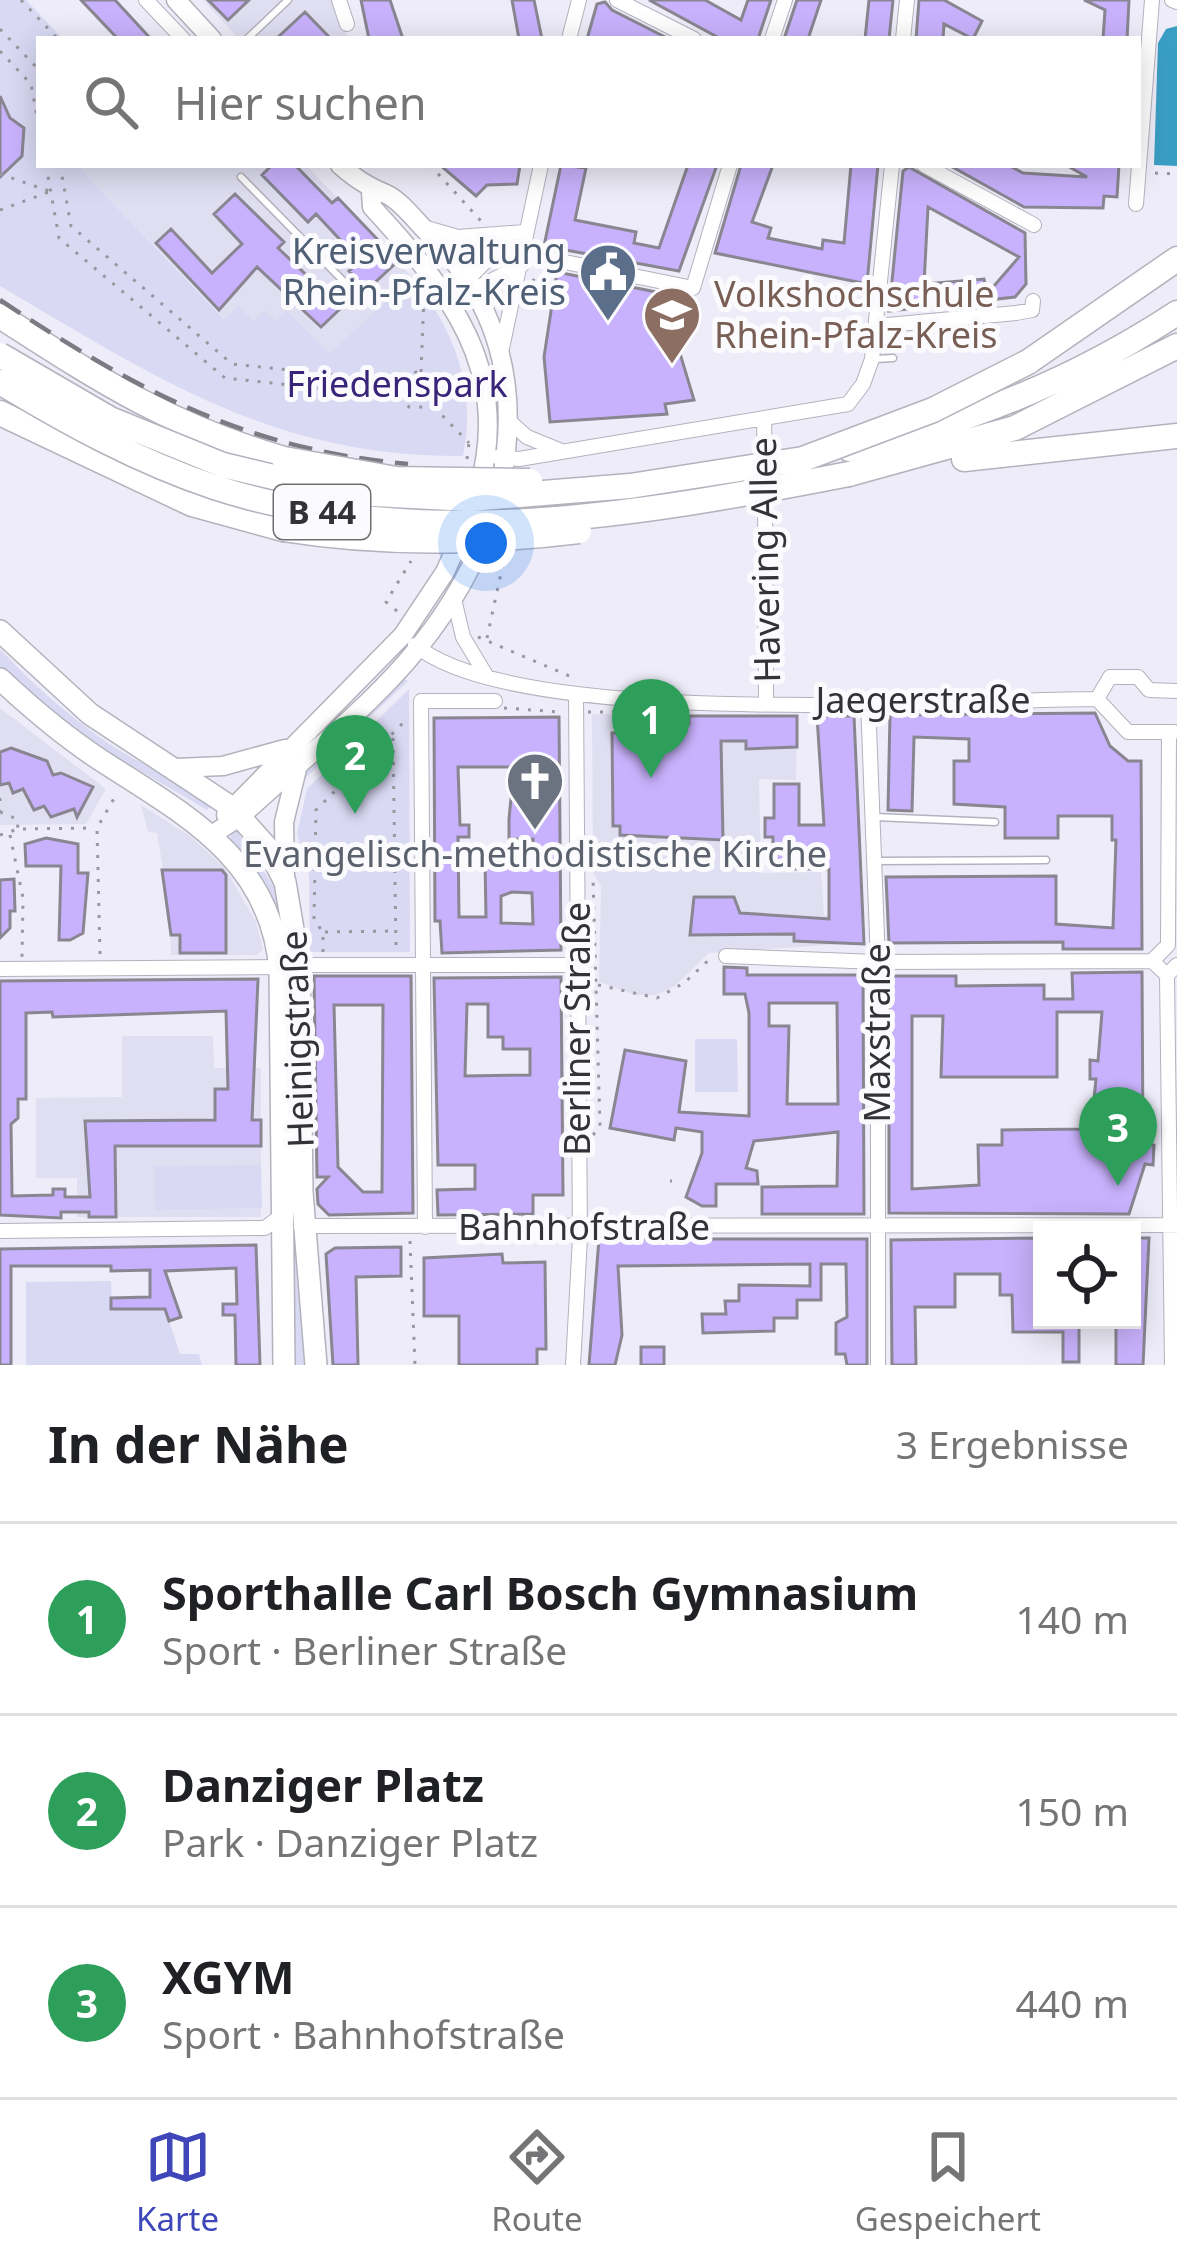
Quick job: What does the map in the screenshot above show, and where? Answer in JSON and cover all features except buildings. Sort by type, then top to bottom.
[{"type":"highway","points":[[1118,299],[1177,238]]},
{"type":"highway","points":[[803,459],[967,394],[1047,351],[1177,259]]},
{"type":"highway","name":"B 44","points":[[0,355],[155,440],[280,480],[420,499],[598,489],[803,459],[1001,406],[1099,362],[1177,313]]},
{"type":"highway","points":[[0,316],[117,393],[239,446],[329,470],[396,478],[540,481],[598,489]]},
{"type":"highway","name":"B 44","points":[[0,382],[122,451],[214,487],[295,507],[461,522],[670,506],[849,474],[1015,428],[1177,346]]},
{"type":"highway","points":[[0,413],[143,484],[283,530],[473,543],[654,522],[670,506]]},
{"type":"highway","name":"B 44","points":[[849,474],[868,477],[987,454],[1175,437]]},
{"type":"main road","name":"Heinigstraße","points":[[0,631],[90,713],[236,811],[286,882],[316,1365]]},
{"type":"main road","name":"Heinigstraße","points":[[0,679],[81,747],[213,834],[257,890],[290,966],[284,1365]]},
{"type":"street","points":[[146,0],[178,34]]},
{"type":"street","points":[[338,0],[347,23]]},
{"type":"street","points":[[570,36],[579,0]]},
{"type":"street","points":[[617,0],[688,36]]},
{"type":"street","points":[[773,36],[784,0]]},
{"type":"street","points":[[903,36],[907,0]]},
{"type":"street","points":[[1141,136],[1151,0]]},
{"type":"street","points":[[178,34],[185,5]]},
{"type":"street","points":[[185,5],[210,36]]},
{"type":"street","points":[[286,882],[287,802],[298,753],[403,635],[446,572],[509,421],[502,348],[472,284],[386,194],[371,193],[343,168]]},
{"type":"street","points":[[472,284],[517,234],[540,168]]},
{"type":"street","points":[[449,299],[529,260],[693,288],[729,168]]},
{"type":"street","points":[[872,359],[892,168]]},
{"type":"street","points":[[929,168],[1034,226]]},
{"type":"street","points":[[1136,204],[1139,168]]},
{"type":"street","points":[[213,834],[298,753],[422,651],[455,603],[495,512],[496,456],[487,386],[449,299],[372,207],[371,193]]},
{"type":"street","points":[[422,227],[458,237],[517,234]]},
{"type":"street","points":[[502,348],[529,260],[517,234]]},
{"type":"street","points":[[877,326],[1016,313],[1032,310],[1033,302]]},
{"type":"street","name":"Havering Allee","points":[[496,456],[563,452],[848,404],[872,359]]},
{"type":"street","name":"Havering Allee","points":[[764,418],[766,701]]},
{"type":"street","points":[[509,421],[527,437],[563,452]]},
{"type":"street","name":"Havering Allee","points":[[495,512],[525,474],[563,452]]},
{"type":"street","points":[[455,603],[463,637],[487,676]]},
{"type":"street","name":"Jaegerstraße","points":[[403,635],[422,651],[487,676],[576,694],[650,702],[1096,700]]},
{"type":"street","points":[[1152,961],[1172,950],[1173,732],[1128,732],[1096,700],[1110,677],[1138,677],[1149,690],[1177,691]]},
{"type":"street","name":"Berliner Straße","points":[[573,1365],[579,1227],[576,694]]},
{"type":"street","name":"Maxstraße","points":[[868,700],[878,962],[878,1365]]},
{"type":"street","points":[[425,1228],[421,701],[496,701]]},
{"type":"street","points":[[177,769],[298,753]]},
{"type":"street","points":[[726,956],[878,962],[1152,961],[1172,970],[1172,1365]]},
{"type":"street","points":[[0,969],[576,965]]},
{"type":"street","points":[[0,1231],[265,1228],[283,1214],[305,1228]]},
{"type":"street","name":"Bahnhofstraße","points":[[305,1228],[1174,1225]]},
{"type":"lane","points":[[250,36],[287,0]]},
{"type":"lane","points":[[241,177],[364,303]]},
{"type":"lane","points":[[872,359],[893,358]]},
{"type":"lane","points":[[396,495],[482,477]]},
{"type":"lane","points":[[874,817],[995,822]]},
{"type":"lane","points":[[875,861],[1046,860]]},
{"type":"path","points":[[21,0],[55,36]]},
{"type":"path","points":[[0,29],[36,67]]},
{"type":"path","points":[[0,51],[31,84],[36,112]]},
{"type":"path","points":[[46,168],[59,238],[225,378],[401,397],[415,410],[433,406]]},
{"type":"path","points":[[61,168],[71,226],[232,364],[402,382],[421,372]]},
{"type":"path","points":[[433,168],[483,222]]},
{"type":"path","points":[[1155,172],[1177,173]]},
{"type":"path","points":[[0,174],[50,191]]},
{"type":"path","points":[[0,210],[50,191]]},
{"type":"path","points":[[527,299],[529,260]]},
{"type":"path","points":[[421,372],[424,286],[434,278]]},
{"type":"path","points":[[421,372],[433,377],[439,388],[433,406]]},
{"type":"path","points":[[401,397],[402,382]]},
{"type":"path","points":[[433,406],[469,443]]},
{"type":"path","points":[[504,559],[486,640],[577,679],[576,694]]},
{"type":"path","points":[[386,602],[398,610]]},
{"type":"path","points":[[323,966],[323,932],[314,920],[316,810],[393,736],[421,701]]},
{"type":"path","points":[[496,701],[504,709],[576,712]]},
{"type":"path","points":[[393,736],[396,965]]},
{"type":"path","points":[[100,968],[97,828],[116,795]]},
{"type":"path","points":[[0,799],[0,812],[17,819],[18,830]]},
{"type":"path","points":[[0,835],[18,830],[97,828]]},
{"type":"path","points":[[10,835],[23,898],[22,968]]},
{"type":"path","points":[[323,932],[395,931]]},
{"type":"path","points":[[597,985],[657,998],[684,983],[703,963],[726,956]]},
{"type":"path","points":[[590,1137],[600,1137]]},
{"type":"path","points":[[410,1240],[415,1365]]},
{"type":"shaded area","points":[[203,0],[333,0],[347,36],[236,36]]},
{"type":"shaded area","points":[[309,168],[412,277],[329,355],[275,321],[225,319],[81,170]]},
{"type":"shaded area","points":[[0,708],[106,789],[86,824],[0,825]]},
{"type":"shaded area","points":[[592,714],[797,715],[796,780],[759,779],[761,873],[821,872],[824,915],[840,918],[841,944],[709,953],[675,986],[656,995],[636,995],[599,982],[601,886],[593,872]]},
{"type":"shaded area","points":[[141,805],[190,836],[225,868],[256,922],[263,949],[257,955],[171,955],[170,910],[157,833],[148,832]]},
{"type":"shaded area","points":[[122,1036],[213,1036],[214,1068],[261,1068],[261,1217],[77,1217],[77,1178],[36,1178],[36,1098],[122,1097]]},
{"type":"green space","name":"Friedenspark","points":[[0,0],[26,0],[60,36],[36,36],[36,168],[83,168],[224,319],[239,306],[253,321],[265,310],[275,321],[286,310],[329,354],[412,277],[440,317],[458,360],[467,407],[463,456],[395,453],[275,427],[165,380],[0,286]]},
{"type":"green space","points":[[0,649],[84,725],[211,806],[207,810],[64,726],[0,671]]},
{"type":"green space","points":[[402,678],[408,681],[300,783],[292,847],[291,813],[299,774]]},
{"type":"green space","points":[[409,689],[410,952],[310,952],[309,875],[297,834],[307,789]]},
{"type":"green space","points":[[235,827],[274,887],[288,946],[231,840],[230,828]]},
{"type":"green space","points":[[695,1039],[737,1039],[738,1092],[695,1092]]},
{"type":"green space","points":[[261,1165],[262,1208],[155,1210],[154,1166]]},
{"type":"green space","points":[[292,1247],[301,1247],[309,1365],[284,1365]]},
{"type":"green space","points":[[111,1281],[112,1309],[165,1309],[180,1354],[199,1354],[202,1365],[26,1365],[26,1282]]},
{"type":"water","points":[[1177,26],[1177,166],[1154,165],[1158,43],[1166,29]]},
{"type":"railway","points":[[0,300],[98,361],[193,410],[294,445],[408,464]]},
{"type":"place","name":"Kreisverwaltung Rhein-Pfalz-Kreis","points":[[608,323]]},
{"type":"place","name":"Volkshochschule Rhein-Pfalz-Kreis","points":[[672,366]]},
{"type":"place","name":"Sporthalle Carl Bosch Gymnasium","points":[[651,778]]},
{"type":"place","name":"Danziger Platz","points":[[355,814]]},
{"type":"place","name":"Evangelisch-methodistische Kirche","points":[[535,832]]},
{"type":"place","name":"XGYM","points":[[1118,1186]]}]
